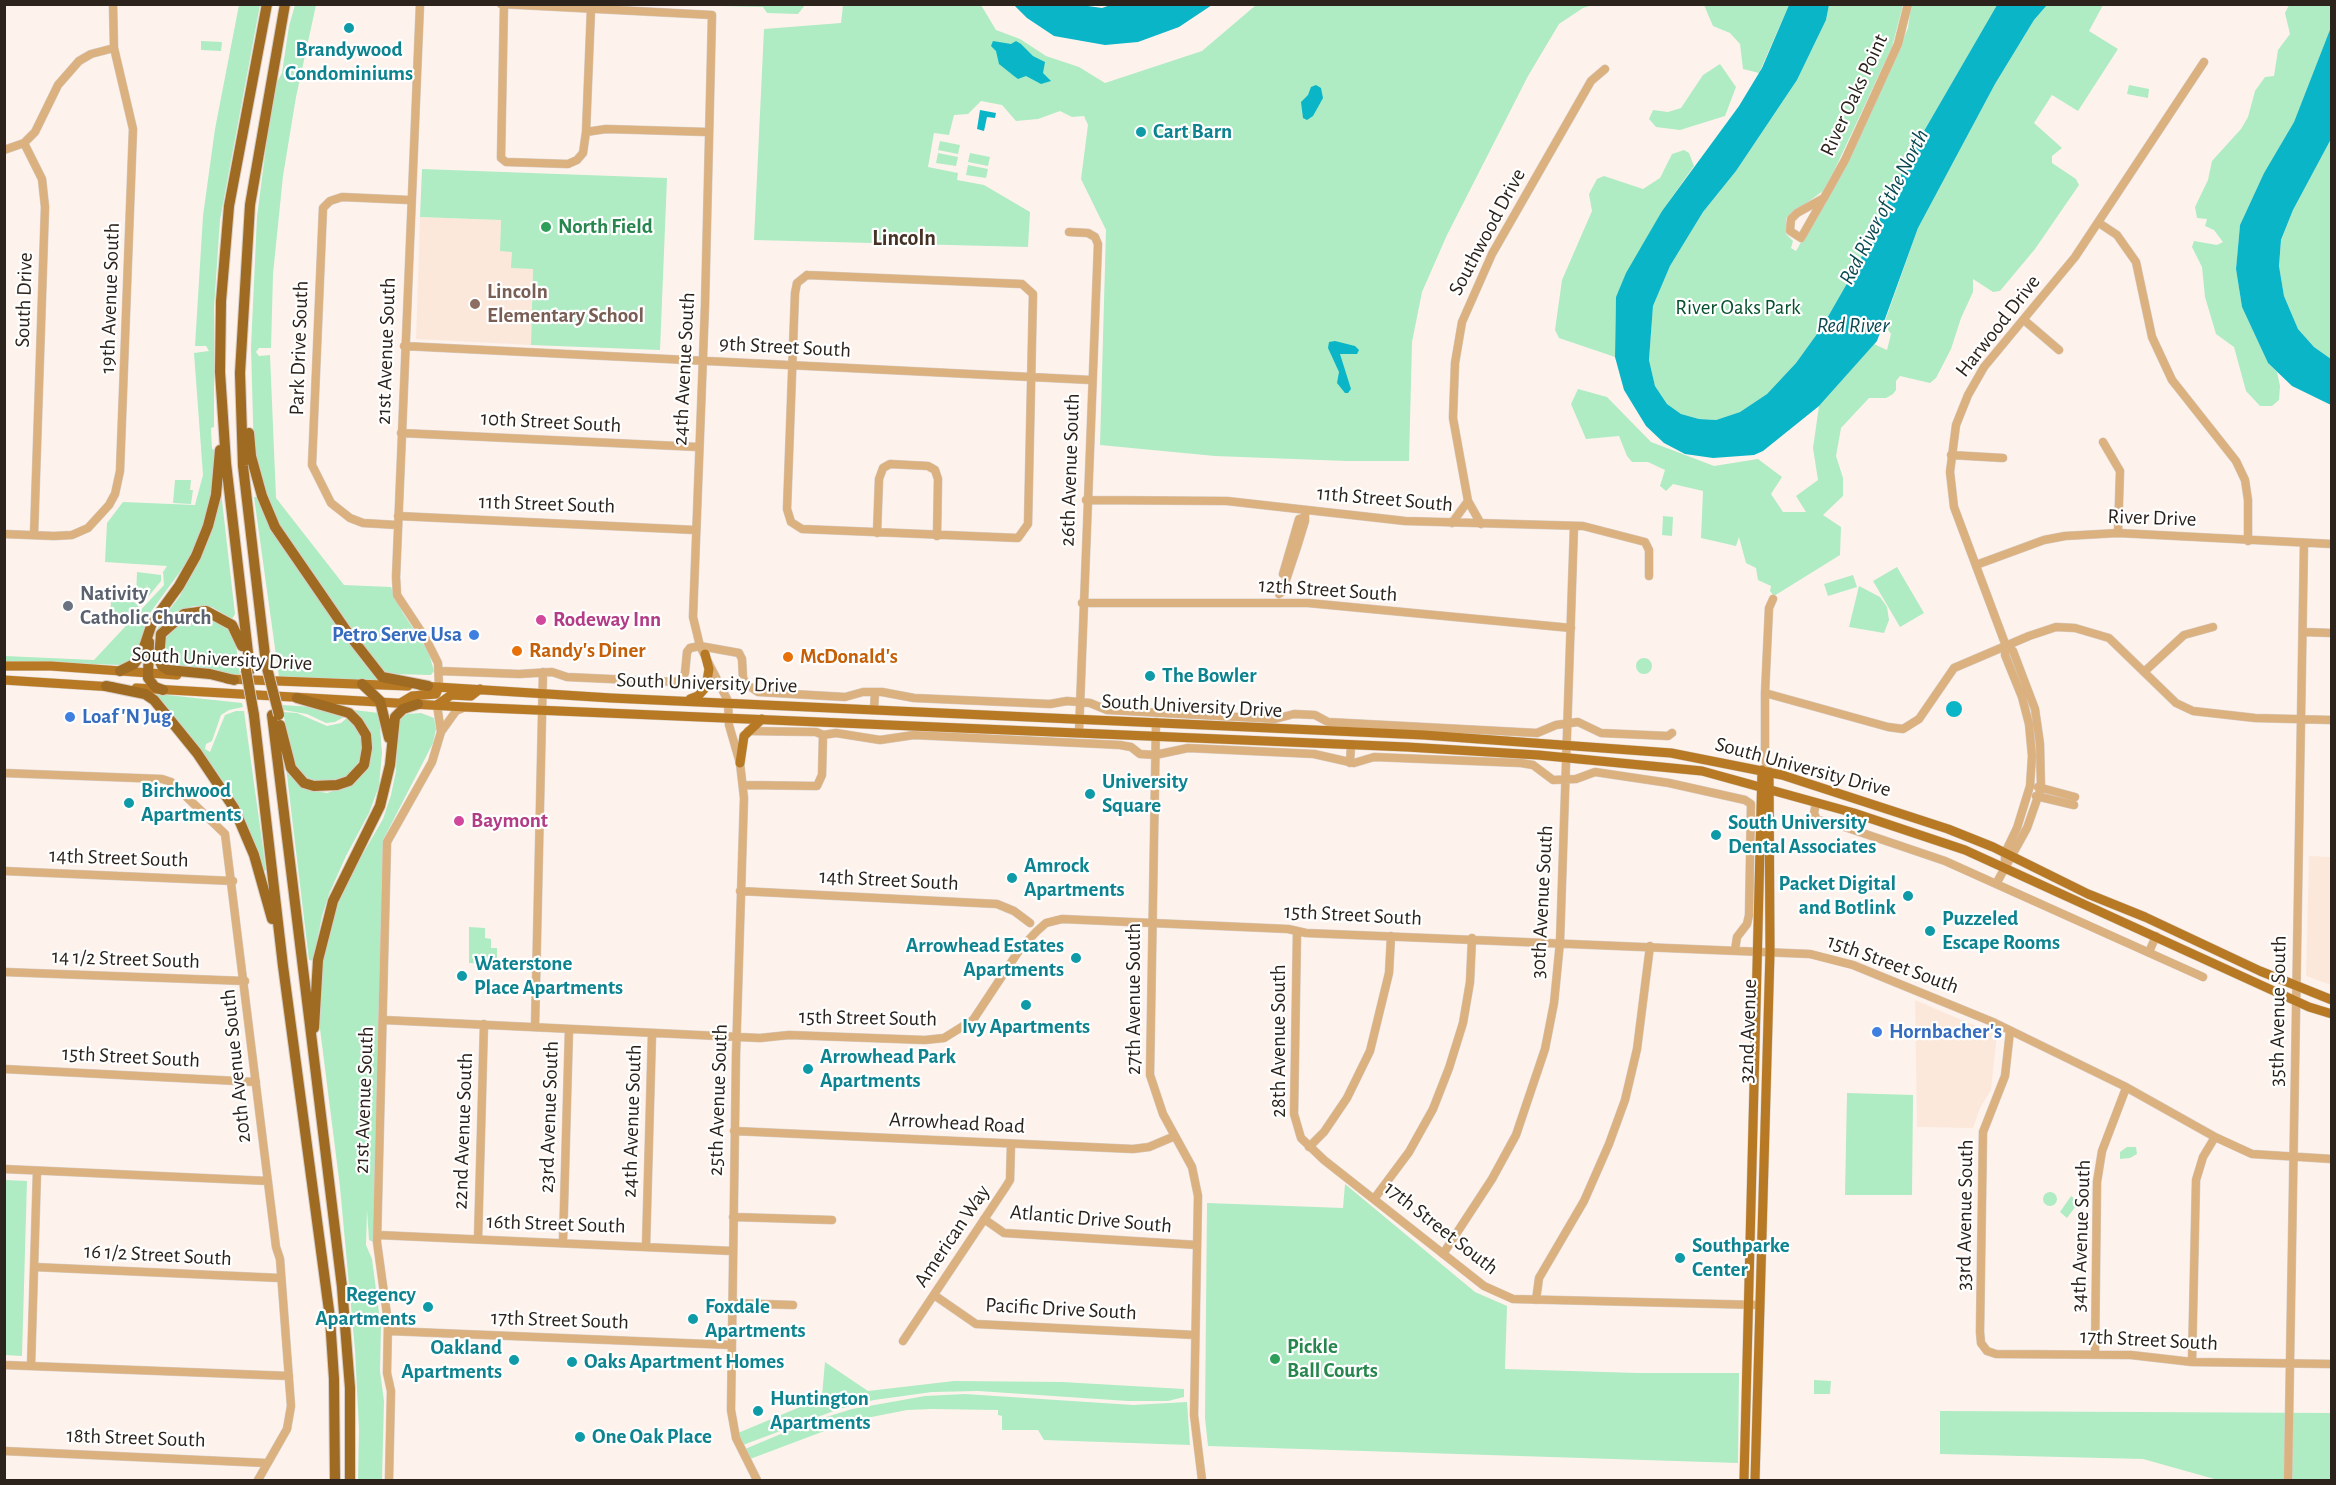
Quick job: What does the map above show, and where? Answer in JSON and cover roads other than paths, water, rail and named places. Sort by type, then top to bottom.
[{"type":"highway","points":[[285,6],[250,205],[241,347],[243,465],[266,664],[275,715],[312,1049],[342,1287],[350,1388],[350,1480]]},
{"type":"highway","points":[[267,7],[229,206],[221,301],[220,372],[248,670],[283,966],[330,1318],[334,1377],[335,1480]]},
{"type":"highway","points":[[241,347],[251,456],[262,496],[275,527],[382,677],[433,686]]},
{"type":"highway","points":[[120,671],[134,664],[142,653],[152,624],[190,566],[208,526],[216,495],[223,417]]},
{"type":"highway","points":[[234,680],[210,674],[168,670],[162,666],[159,659],[161,634],[184,614],[206,611],[218,615],[232,625],[240,639],[248,670]]},
{"type":"highway","points":[[149,633],[150,684],[163,690]]},
{"type":"highway","points":[[362,684],[380,701],[387,723],[390,765]]},
{"type":"highway","points":[[106,686],[145,694],[154,700],[197,753],[234,808],[254,855],[283,966]]},
{"type":"highway","points":[[275,715],[286,756],[297,776],[304,783],[314,786],[338,785],[349,781],[364,765],[367,748],[366,735],[358,722],[350,713],[332,706],[297,698]]},
{"type":"highway","points":[[312,1049],[318,960],[327,921],[341,881],[380,806],[390,765],[395,717],[403,709],[418,704]]},
{"type":"main road","points":[[686,700],[698,696],[706,687],[709,669],[703,650]]},
{"type":"main road","name":"South University Drive","points":[[4,666],[120,671],[234,680],[433,686],[1407,734],[1671,753],[1766,771],[1901,812],[2009,855],[2331,1000]]},
{"type":"main road","points":[[45,681],[47,674],[51,672],[120,671]]},
{"type":"main road","name":"South University Drive","points":[[4,680],[465,707],[1351,745],[1567,757],[1702,771],[1911,830],[2005,868],[2298,1002],[2331,1014]]},
{"type":"main road","points":[[402,702],[412,696],[436,694],[433,686]]},
{"type":"main road","points":[[437,705],[451,695],[471,696],[480,689]]},
{"type":"main road","points":[[814,721],[822,715],[862,717],[874,709]]},
{"type":"main road","points":[[880,723],[883,717],[887,716],[920,716],[930,712]]},
{"type":"main road","points":[[740,763],[744,736],[762,719]]},
{"type":"main road","points":[[1254,740],[1269,735],[1294,736],[1304,729]]},
{"type":"main road","points":[[1351,745],[1356,737],[1397,739],[1407,734]]},
{"type":"main road","name":"32nd Avenue","points":[[1743,1480],[1758,951],[1766,771]]},
{"type":"main road","name":"32nd Avenue","points":[[1755,1480],[1770,952],[1765,789]]},
{"type":"street","name":"19th Avenue South","points":[[33,535],[72,535],[88,528],[109,505],[115,494],[120,471],[133,139],[129,107],[114,48],[113,4]]},
{"type":"street","name":"21st Avenue South","points":[[420,4],[397,525],[397,595],[426,639],[440,670],[433,686]]},
{"type":"street","name":"River Oaks Point","points":[[1824,198],[1797,213],[1791,219],[1790,231],[1801,238],[1824,198],[1898,44],[1908,4]]},
{"type":"street","points":[[502,5],[591,9],[586,132],[583,153],[577,160],[568,164],[506,162],[500,156],[502,5]]},
{"type":"street","name":"24th Avenue South","points":[[591,9],[712,15],[693,617],[703,650],[728,702],[729,717]]},
{"type":"street","points":[[4,150],[24,144],[35,132],[58,85],[68,72],[91,54],[114,48]]},
{"type":"street","name":"Harwood Drive","points":[[2009,855],[2040,792],[2033,723],[2006,655],[2006,646],[1954,507],[1951,491],[1951,456],[1956,425],[1968,395],[1984,367],[2025,320],[2099,223],[2204,62]]},
{"type":"street","name":"Southwood Drive","points":[[1481,524],[1468,501],[1453,418],[1452,396],[1462,322],[1471,295],[1492,254],[1591,81],[1605,69]]},
{"type":"street","points":[[586,132],[606,129],[708,132]]},
{"type":"street","name":"South Drive","points":[[24,144],[42,179],[45,207],[33,535]]},
{"type":"street","name":"Park Drive South","points":[[397,525],[363,523],[350,518],[331,503],[312,465],[324,208],[330,201],[342,197],[410,200]]},
{"type":"street","points":[[2099,223],[2117,235],[2136,262],[2152,337],[2172,380],[2241,470],[2248,500],[2248,541]]},
{"type":"street","name":"26th Avenue South","points":[[1069,232],[1088,233],[1095,237],[1098,244],[1086,500],[1079,732]]},
{"type":"street","points":[[813,274],[1022,284],[1028,288],[1035,300],[1026,529],[1013,539],[802,529],[791,522],[787,509],[792,366],[795,288],[801,278],[813,274]]},
{"type":"street","points":[[2025,320],[2059,350]]},
{"type":"street","name":"9th Street South","points":[[404,346],[1091,380]]},
{"type":"street","name":"10th Street South","points":[[401,433],[698,447]]},
{"type":"street","points":[[2103,441],[2120,471],[2118,533]]},
{"type":"street","points":[[1951,456],[2003,458]]},
{"type":"street","points":[[877,533],[877,506],[883,468],[890,464],[927,466],[935,470],[938,479],[937,536]]},
{"type":"street","name":"11th Street South","points":[[1086,500],[1227,501],[1304,514],[1452,523],[1593,527],[1645,542],[1649,550],[1649,576]]},
{"type":"street","points":[[1452,523],[1468,501]]},
{"type":"street","points":[[1278,598],[1300,538],[1305,521],[1304,514]]},
{"type":"street","name":"11th Street South","points":[[398,516],[695,530]]},
{"type":"street","name":"30th Avenue South","points":[[1443,1254],[1492,1179],[1516,1135],[1531,1097],[1545,1049],[1559,969],[1574,526]]},
{"type":"street","name":"River Drive","points":[[1976,565],[2044,540],[2065,536],[2118,533],[2331,544]]},
{"type":"street","points":[[4,534],[33,535]]},
{"type":"street","name":"35th Avenue South","points":[[2288,1480],[2295,1059],[2298,1002],[2304,543]]},
{"type":"street","name":"12th Street South","points":[[1082,603],[1278,598],[1571,628]]},
{"type":"street","name":"32nd Avenue","points":[[1766,771],[1769,608],[1773,599]]},
{"type":"street","points":[[1766,693],[1888,727],[1903,729],[1919,719],[1954,668],[2056,627],[2085,629],[2109,638],[2176,703],[2193,711],[2221,716],[2331,720]]},
{"type":"street","points":[[2144,672],[2184,635],[2213,627]]},
{"type":"street","points":[[2303,632],[2331,633]]},
{"type":"street","points":[[440,670],[558,672],[567,676],[675,682],[682,679],[685,673],[687,652],[690,648],[739,653],[742,659],[743,678],[746,684],[758,692],[844,697],[875,692],[914,698],[1048,704],[1079,702],[1090,703],[1107,710],[1275,719],[1315,714],[1328,722],[1537,733],[1578,722],[1601,733],[1668,736],[1672,733]]},
{"type":"street","points":[[535,1027],[543,672]]},
{"type":"street","points":[[874,709],[875,692]]},
{"type":"street","name":"21st Avenue South","points":[[437,705],[441,732]]},
{"type":"street","name":"21st Avenue South","points":[[389,1480],[391,1391],[387,1373],[388,1330],[378,1235],[387,842],[432,762],[441,732],[456,711],[465,707]]},
{"type":"street","points":[[1303,714],[1304,729]]},
{"type":"street","name":"25th Avenue South","points":[[729,717],[740,763],[742,785],[732,1217],[733,1425],[757,1480]]},
{"type":"street","name":"27th Avenue South","points":[[1156,722],[1150,1082],[1174,1136],[1189,1159],[1196,1182],[1194,1429],[1202,1480]]},
{"type":"street","name":"Harwood Drive","points":[[1996,884],[2005,868],[2029,790],[2033,723]]},
{"type":"street","points":[[748,731],[816,732],[823,735],[836,733],[880,740],[914,735],[1108,744],[1131,747],[1140,754],[1155,755],[1193,748],[1314,754],[1350,763],[1374,757],[1521,763],[1533,765],[1550,779],[1566,779],[1604,772],[1669,783],[1749,802],[1752,810],[1749,915],[1747,924],[1737,937],[1736,950]]},
{"type":"street","points":[[742,785],[817,786],[822,775],[823,735]]},
{"type":"street","points":[[1350,763],[1351,745]]},
{"type":"street","name":"20th Avenue South","points":[[4,773],[130,777],[171,782],[225,834],[245,981],[276,1247],[276,1269],[280,1278],[289,1377],[290,1420],[258,1480]]},
{"type":"street","points":[[2029,790],[2074,801]]},
{"type":"street","points":[[1816,802],[1814,813],[1817,820],[1839,825],[1945,861],[2203,978]]},
{"type":"street","name":"14th Street South","points":[[4,871],[233,881]]},
{"type":"street","name":"14th Street South","points":[[740,891],[997,904],[1014,911],[1030,923]]},
{"type":"street","name":"15th Street South","points":[[384,1020],[760,1038],[789,1035],[944,1038],[973,1020],[1020,949],[1046,922],[1062,919],[1810,954],[1838,960],[1931,995],[2127,1088],[2215,1137],[2252,1154],[2331,1159]]},
{"type":"street","name":"28th Avenue South","points":[[1297,931],[1294,1114],[1297,1129],[1309,1147]]},
{"type":"street","points":[[1309,1147],[1324,1132],[1347,1098],[1370,1051],[1389,973],[1391,936]]},
{"type":"street","points":[[2149,952],[2156,936]]},
{"type":"street","points":[[1374,1199],[1409,1152],[1432,1109],[1449,1068],[1463,1023],[1470,982],[1472,938]]},
{"type":"street","points":[[1536,1300],[1539,1278],[1584,1201],[1625,1100],[1637,1049],[1650,946]]},
{"type":"street","name":"14 1/2 Street South","points":[[4,972],[245,981]]},
{"type":"street","name":"22nd Avenue South","points":[[478,1239],[484,1024]]},
{"type":"street","name":"23rd Avenue South","points":[[563,1242],[569,1029]]},
{"type":"street","name":"33rd Avenue South","points":[[1980,1332],[1983,1132],[2005,1076],[2010,1031]]},
{"type":"street","name":"24th Avenue South","points":[[646,1246],[652,1033]]},
{"type":"street","name":"15th Street South","points":[[4,1069],[256,1083]]},
{"type":"street","name":"34th Avenue South","points":[[2095,1354],[2097,1182],[2102,1151],[2127,1088]]},
{"type":"street","name":"Arrowhead Road","points":[[734,1131],[1132,1149],[1149,1147],[1174,1136]]},
{"type":"street","points":[[2192,1362],[2196,1180],[2203,1157],[2215,1137]]},
{"type":"street","name":"American Way","points":[[903,1341],[1010,1180],[1011,1144]]},
{"type":"street","name":"17th Street South","points":[[1309,1147],[1443,1254],[1499,1294],[1514,1299],[1536,1300],[1747,1305]]},
{"type":"street","points":[[4,1169],[268,1181]]},
{"type":"street","points":[[31,1366],[37,1171]]},
{"type":"street","points":[[732,1217],[832,1220]]},
{"type":"street","name":"Atlantic Drive South","points":[[984,1220],[1004,1233],[1197,1245]]},
{"type":"street","name":"16th Street South","points":[[378,1235],[732,1251]]},
{"type":"street","name":"16 1/2 Street South","points":[[34,1267],[280,1278]]},
{"type":"street","name":"Pacific Drive South","points":[[934,1295],[976,1324],[1195,1335]]},
{"type":"street","points":[[732,1303],[793,1305]]},
{"type":"street","points":[[1747,1305],[1759,1305]]},
{"type":"street","name":"17th Street South","points":[[388,1330],[731,1345]]},
{"type":"street","name":"17th Street South","points":[[1980,1332],[1981,1343],[1987,1351],[1996,1354],[2095,1354],[2192,1362],[2331,1364]]},
{"type":"street","points":[[4,1365],[289,1377]]},
{"type":"street","name":"18th Street South","points":[[4,1451],[266,1463]]},
{"type":"water","points":[[1113,4],[1212,5],[1179,27],[1138,42],[1105,45],[1054,36],[1027,18],[1014,5],[1081,5],[1102,8]]},
{"type":"water","name":"Red River","points":[[1789,5],[1829,5],[1826,20],[1797,80],[1736,171],[1703,212],[1670,266],[1653,306],[1649,360],[1655,386],[1667,404],[1681,414],[1699,419],[1716,420],[1740,412],[1767,394],[1796,363],[1822,327],[1857,266],[1913,150],[1997,5],[2047,5],[2034,20],[1995,84],[1918,228],[1877,341],[1819,406],[1763,451],[1754,455],[1713,458],[1685,454],[1664,443],[1646,426],[1624,390],[1615,357],[1616,297],[1626,273],[1662,211],[1739,106],[1762,68]]},
{"type":"water","points":[[2331,27],[2331,139],[2293,210],[2281,240],[2279,266],[2284,296],[2298,329],[2314,347],[2331,359],[2331,405],[2292,386],[2268,363],[2242,307],[2236,269],[2240,225],[2264,173],[2294,122]]},
{"type":"water","points":[[993,41],[1011,44],[1016,41],[1021,44],[1033,56],[1045,62],[1043,73],[1051,81],[1041,84],[1026,76],[1018,79],[999,64],[996,51],[991,46]]},
{"type":"water","points":[[1316,85],[1321,88],[1323,98],[1313,116],[1307,120],[1303,118],[1301,102],[1308,95],[1311,87]]},
{"type":"water","points":[[980,110],[996,113],[995,118],[987,117],[984,131],[977,129]]},
{"type":"water","points":[[1335,341],[1355,346],[1359,350],[1357,354],[1340,354],[1351,389],[1348,393],[1345,393],[1337,383],[1339,372],[1328,348],[1329,342]]},
{"type":"water","points":[[1951,701],[1957,701],[1962,709],[1960,715],[1951,717],[1946,712],[1946,706]]},
{"type":"place","name":"Brandywood Condominiums","points":[[349,28]]},
{"type":"place","name":"Cart Barn","points":[[1141,132]]},
{"type":"place","name":"North Field","points":[[546,227]]},
{"type":"place","name":"Lincoln Elementary School","points":[[475,304]]},
{"type":"place","name":"Nativity Catholic Church","points":[[68,606]]},
{"type":"place","name":"Rodeway Inn","points":[[541,620]]},
{"type":"place","name":"Petro Serve Usa","points":[[474,635]]},
{"type":"place","name":"Randy's Diner","points":[[517,651]]},
{"type":"place","name":"McDonald's","points":[[788,657]]},
{"type":"place","name":"The Bowler","points":[[1150,676]]},
{"type":"place","name":"Loaf 'N Jug","points":[[70,717]]},
{"type":"place","name":"University Square","points":[[1090,794]]},
{"type":"place","name":"Birchwood Apartments","points":[[129,803]]},
{"type":"place","name":"Baymont","points":[[459,821]]},
{"type":"place","name":"South University Dental Associates","points":[[1716,835]]},
{"type":"place","name":"Amrock Apartments","points":[[1012,878]]},
{"type":"place","name":"Packet Digital and Botlink","points":[[1908,896]]},
{"type":"place","name":"Puzzeled Escape Rooms","points":[[1930,931]]},
{"type":"place","name":"Arrowhead Estates Apartments","points":[[1076,958]]},
{"type":"place","name":"Waterstone Place Apartments","points":[[462,976]]},
{"type":"place","name":"Ivy Apartments","points":[[1026,1005]]},
{"type":"place","name":"Hornbacher's","points":[[1877,1032]]},
{"type":"place","name":"Arrowhead Park Apartments","points":[[808,1069]]},
{"type":"place","name":"Southparke Center","points":[[1680,1258]]},
{"type":"place","name":"Regency Apartments","points":[[428,1307]]},
{"type":"place","name":"Foxdale Apartments","points":[[693,1319]]},
{"type":"place","name":"Pickle Ball Courts","points":[[1275,1359]]},
{"type":"place","name":"Oakland Apartments","points":[[514,1360]]},
{"type":"place","name":"Oaks Apartment Homes","points":[[572,1362]]},
{"type":"place","name":"Huntington Apartments","points":[[758,1411]]},
{"type":"place","name":"One Oak Place","points":[[580,1437]]},
{"type":"district","name":"Lincoln","points":[[904,238]]},
{"type":"water label","name":"Red River of the North","points":[[1884,207]]},
{"type":"park label","name":"River Oaks Park","points":[[1738,308]]}]
